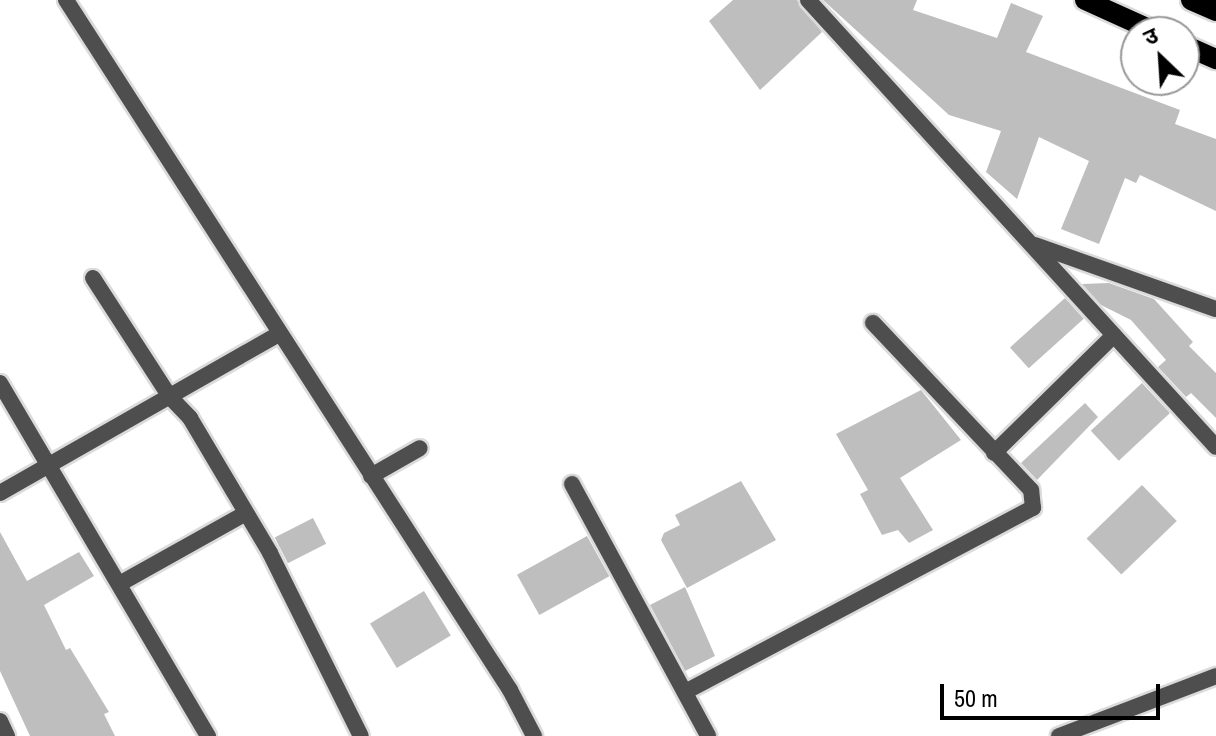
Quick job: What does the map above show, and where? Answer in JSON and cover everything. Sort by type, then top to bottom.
[{"type":"main road","points":[[1085,0],[1120,16]]},
{"type":"main road","points":[[1191,0],[1216,11]]},
{"type":"street","points":[[66,0],[510,690],[534,736]]},
{"type":"street","points":[[808,0],[1216,447]]},
{"type":"street","points":[[1033,244],[1216,309]]},
{"type":"street","points":[[93,278],[170,397],[190,418],[246,513],[361,736]]},
{"type":"street","points":[[685,692],[1026,514],[1035,500],[1031,490],[873,323]]},
{"type":"street","points":[[0,493],[279,334]]},
{"type":"street","points":[[994,453],[1114,335]]},
{"type":"street","points":[[0,383],[52,463],[208,736]]},
{"type":"street","points":[[371,476],[420,448]]},
{"type":"street","points":[[572,484],[708,736]]},
{"type":"street","points":[[121,583],[246,513]]},
{"type":"street","points":[[1059,736],[1216,676]]},
{"type":"street","points":[[0,721],[7,736]]},
{"type":"building","points":[[733,0],[797,0],[822,32],[760,90],[709,21]]},
{"type":"building","points":[[823,0],[917,0],[913,10],[997,38],[1011,3],[1043,16],[1026,52],[1120,87],[1120,96],[1143,96],[1180,110],[1175,124],[1216,139],[1216,211],[1140,175],[1136,183],[1125,178],[1099,244],[1061,229],[1089,161],[1039,137],[1017,199],[986,172],[1001,131],[949,115]]},
{"type":"building","points":[[1109,283],[1154,299],[1193,342],[1189,346],[1216,373],[1216,418],[1191,393],[1186,397],[1158,367],[1166,360],[1131,320],[1101,305],[1082,284]]},
{"type":"building","points":[[1065,298],[1084,319],[1029,368],[1010,348]]},
{"type":"building","points":[[1142,383],[1170,413],[1119,461],[1091,431]]},
{"type":"building","points":[[921,390],[961,440],[900,478],[933,530],[909,543],[898,530],[882,535],[860,494],[868,490],[836,434]]},
{"type":"building","points":[[1085,403],[1098,417],[1037,480],[1021,463]]},
{"type":"building","points":[[741,481],[776,540],[687,588],[661,540],[664,533],[680,525],[675,515]]},
{"type":"building","points":[[1142,485],[1177,521],[1121,574],[1087,538]]},
{"type":"building","points":[[313,518],[326,544],[288,563],[275,538]]},
{"type":"building","points":[[0,532],[27,581],[79,552],[94,576],[44,605],[66,650],[70,648],[109,712],[104,714],[115,736],[30,736],[0,671]]},
{"type":"building","points":[[587,536],[609,576],[539,615],[517,575]]},
{"type":"building","points":[[685,587],[715,656],[685,671],[650,605]]},
{"type":"building","points":[[424,591],[451,636],[397,668],[370,623]]}]
